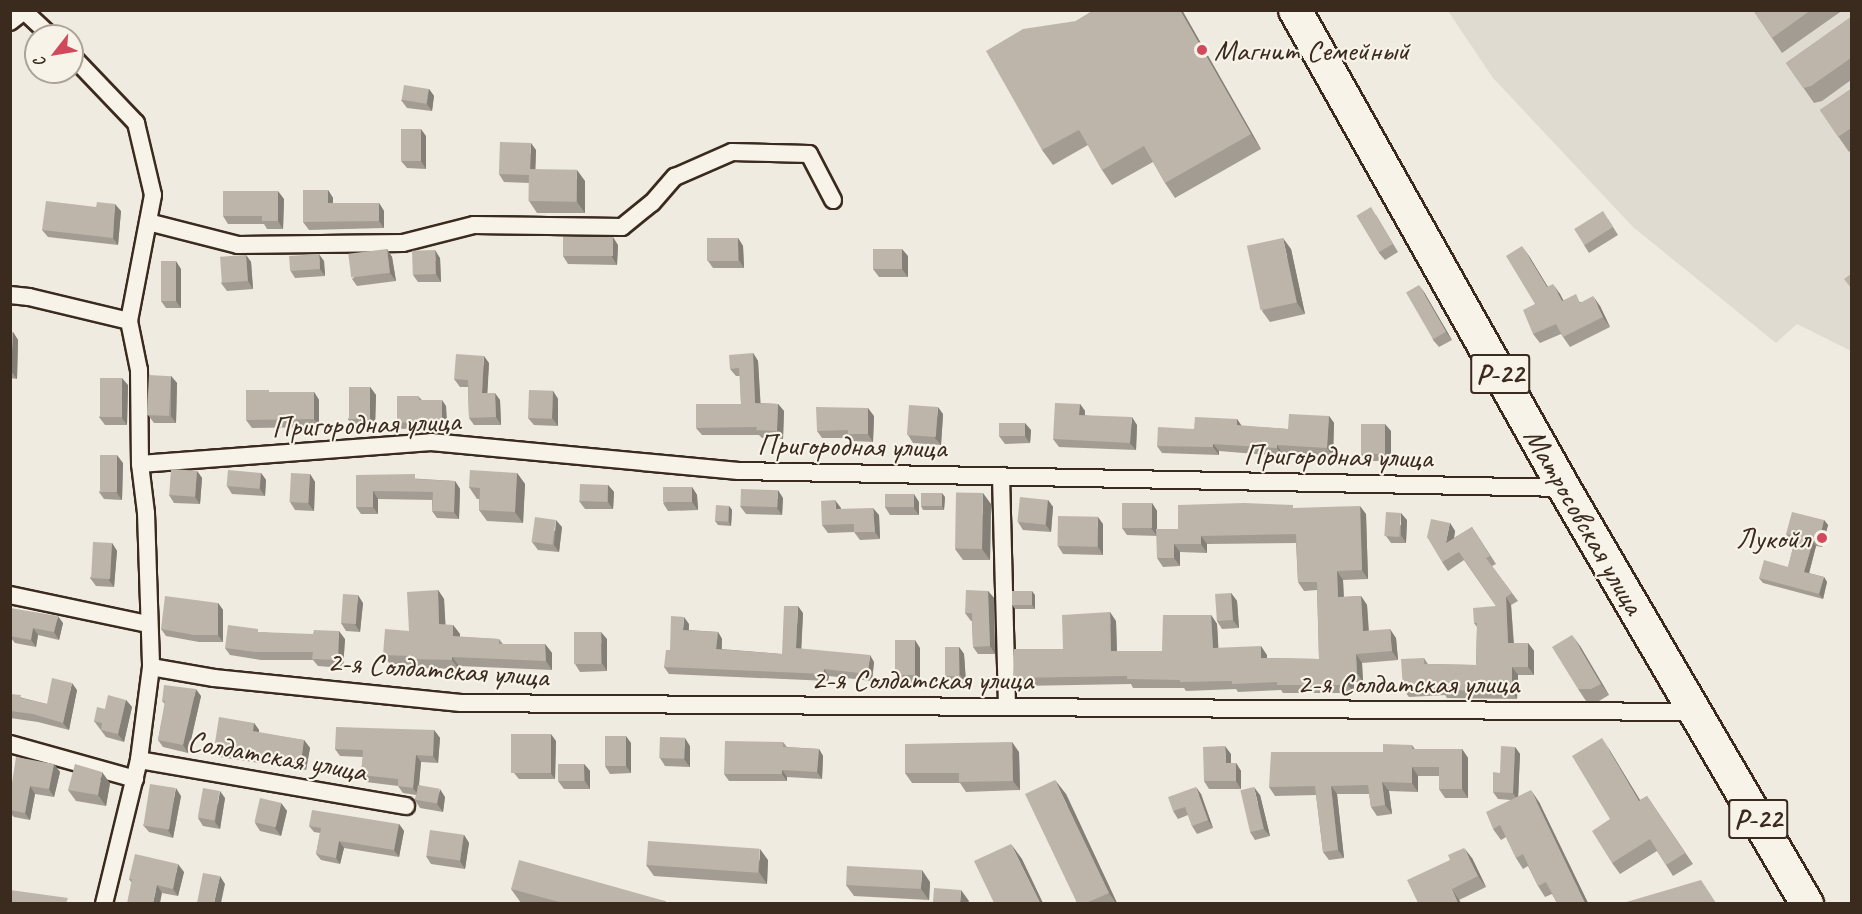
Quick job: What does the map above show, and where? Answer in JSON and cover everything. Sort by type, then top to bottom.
[{"type":"highway","name":"Матросовская улица","points":[[1295,10],[1564,488],[1807,903]]},
{"type":"street","points":[[10,22],[24,11],[38,24]]},
{"type":"street","points":[[84,69],[136,123],[153,195],[129,321],[139,369],[140,464],[146,513],[151,667],[139,760],[104,903]]},
{"type":"street","points":[[148,222],[238,245],[403,243],[474,225],[622,227],[652,203],[675,177],[732,152],[809,154],[833,200]]},
{"type":"street","points":[[10,295],[29,297],[129,321]]},
{"type":"street","name":"Пригородная улица","points":[[140,464],[431,442],[739,471],[1564,488]]},
{"type":"street","points":[[1000,476],[1007,706]]},
{"type":"street","points":[[10,595],[148,624]]},
{"type":"street","name":"2-я Солдатская улица","points":[[151,667],[214,678],[461,703],[1695,712]]},
{"type":"street","points":[[10,744],[135,779]]},
{"type":"street","name":"Солдатская улица","points":[[139,760],[406,806]]},
{"type":"shaded area","points":[[1448,11],[1851,11],[1851,351],[1797,324],[1776,343],[1633,227],[1493,78]]},
{"type":"building","points":[[1094,10],[1180,10],[1251,134],[1165,183],[1144,146],[1102,170],[1079,130],[1042,150],[986,51],[1023,29],[1076,21]]},
{"type":"building","points":[[1753,10],[1811,10],[1772,38]]},
{"type":"building","points":[[1851,17],[1851,58],[1811,86],[1803,88],[1786,63]]},
{"type":"building","points":[[404,85],[429,89],[426,104],[402,100]]},
{"type":"building","points":[[1851,89],[1851,128],[1838,137],[1820,110]]},
{"type":"building","points":[[401,129],[421,129],[421,161],[401,161]]},
{"type":"building","points":[[500,142],[531,143],[530,175],[499,174]]},
{"type":"building","points":[[529,169],[577,170],[576,202],[528,201]]},
{"type":"building","points":[[303,190],[328,190],[328,203],[379,203],[379,221],[303,222]]},
{"type":"building","points":[[223,191],[278,191],[278,221],[262,221],[262,216],[223,216]]},
{"type":"building","points":[[46,201],[96,207],[97,202],[115,204],[113,238],[42,230]]},
{"type":"building","points":[[1371,207],[1393,244],[1379,253],[1356,216]]},
{"type":"building","points":[[1603,211],[1613,227],[1584,245],[1574,229]]},
{"type":"building","points":[[563,237],[613,237],[613,256],[563,256]]},
{"type":"building","points":[[707,238],[738,238],[738,261],[707,261]]},
{"type":"building","points":[[1283,238],[1297,303],[1261,310],[1247,246]]},
{"type":"building","points":[[1522,246],[1547,287],[1553,284],[1562,301],[1576,294],[1580,303],[1593,296],[1603,317],[1563,337],[1556,324],[1533,334],[1523,310],[1535,304],[1506,256]]},
{"type":"building","points":[[387,249],[390,273],[351,278],[348,254]]},
{"type":"building","points":[[873,249],[902,249],[902,269],[873,269]]},
{"type":"building","points":[[435,250],[436,274],[413,275],[412,251]]},
{"type":"building","points":[[319,254],[320,269],[290,271],[289,256]]},
{"type":"building","points":[[246,255],[248,281],[222,283],[220,257]]},
{"type":"building","points":[[161,261],[176,261],[176,301],[161,301]]},
{"type":"building","points":[[1851,274],[1851,288],[1844,279]]},
{"type":"building","points":[[1419,285],[1446,332],[1433,339],[1406,292]]},
{"type":"building","points":[[10,332],[13,332],[11,371],[10,371]]},
{"type":"building","points":[[753,353],[755,403],[778,404],[777,431],[756,430],[757,427],[696,428],[696,404],[741,404],[739,368],[730,369],[729,355]]},
{"type":"building","points":[[456,354],[484,356],[482,393],[495,393],[496,417],[469,418],[468,380],[454,379]]},
{"type":"building","points":[[149,375],[171,376],[169,416],[147,415]]},
{"type":"building","points":[[100,378],[122,378],[122,417],[100,417]]},
{"type":"building","points":[[349,387],[370,387],[370,419],[349,419]]},
{"type":"building","points":[[246,390],[314,392],[314,419],[246,420]]},
{"type":"building","points":[[529,390],[553,391],[552,419],[528,418]]},
{"type":"building","points":[[397,396],[418,396],[419,400],[442,400],[442,419],[397,423]]},
{"type":"building","points":[[1055,403],[1080,404],[1079,415],[1132,417],[1130,443],[1053,439]]},
{"type":"building","points":[[909,405],[938,407],[936,437],[907,435]]},
{"type":"building","points":[[816,407],[868,408],[868,434],[848,434],[848,430],[817,431]]},
{"type":"building","points":[[1289,414],[1329,416],[1327,448],[1213,444],[1213,447],[1157,446],[1158,427],[1194,429],[1195,417],[1237,419],[1237,425],[1288,429]]},
{"type":"building","points":[[999,423],[1025,423],[1025,436],[999,436]]},
{"type":"building","points":[[1361,424],[1385,424],[1385,454],[1361,454]]},
{"type":"building","points":[[100,455],[117,455],[117,492],[100,492]]},
{"type":"building","points":[[171,469],[197,471],[195,497],[169,495]]},
{"type":"building","points":[[228,470],[261,473],[259,489],[227,486]]},
{"type":"building","points":[[470,470],[517,473],[515,512],[479,510],[480,488],[469,487]]},
{"type":"building","points":[[291,473],[310,474],[308,503],[289,502]]},
{"type":"building","points":[[415,474],[415,479],[455,481],[454,512],[432,511],[433,492],[373,491],[373,507],[356,507],[356,475]]},
{"type":"building","points":[[580,484],[608,485],[607,502],[579,501]]},
{"type":"building","points":[[663,487],[692,487],[692,502],[663,502]]},
{"type":"building","points":[[741,489],[778,490],[777,507],[740,506]]},
{"type":"building","points":[[921,493],[942,493],[942,506],[921,506]]},
{"type":"building","points":[[956,493],[983,493],[982,549],[955,549]]},
{"type":"building","points":[[885,494],[914,494],[914,507],[885,507]]},
{"type":"building","points":[[1020,497],[1048,500],[1045,525],[1017,522]]},
{"type":"building","points":[[835,500],[836,509],[873,508],[875,532],[854,532],[854,524],[822,525],[821,501]]},
{"type":"building","points":[[1122,503],[1152,503],[1152,528],[1122,528]]},
{"type":"building","points":[[1244,503],[1293,505],[1293,508],[1360,506],[1362,570],[1337,571],[1338,597],[1361,596],[1363,631],[1390,629],[1392,651],[1356,654],[1357,673],[1348,673],[1348,685],[1277,685],[1277,682],[1232,684],[1232,681],[1180,682],[1180,680],[1127,679],[1127,676],[1013,678],[1014,649],[1063,649],[1062,615],[1110,612],[1111,651],[1162,651],[1163,615],[1211,615],[1213,648],[1261,646],[1261,658],[1319,659],[1317,582],[1298,582],[1296,534],[1201,536],[1201,544],[1174,544],[1174,558],[1157,558],[1156,529],[1178,529],[1178,505]]},
{"type":"building","points":[[716,505],[729,506],[728,522],[715,521]]},
{"type":"building","points":[[1386,512],[1401,513],[1399,537],[1384,536]]},
{"type":"building","points":[[1792,512],[1824,520],[1819,542],[1813,541],[1804,572],[1824,577],[1819,594],[1759,578],[1764,560],[1788,567],[1796,536],[1786,534]]},
{"type":"building","points":[[1058,516],[1098,517],[1097,547],[1057,546]]},
{"type":"building","points":[[535,517],[556,520],[552,545],[532,542]]},
{"type":"building","points":[[1431,519],[1450,523],[1446,543],[1472,527],[1490,556],[1486,558],[1512,593],[1506,597],[1508,643],[1528,643],[1528,667],[1512,667],[1512,691],[1441,690],[1441,687],[1403,689],[1401,659],[1424,658],[1424,664],[1476,665],[1477,623],[1474,623],[1473,608],[1496,606],[1459,552],[1442,562],[1427,537]]},
{"type":"building","points":[[93,542],[112,543],[110,579],[91,578]]},
{"type":"building","points":[[438,590],[439,624],[453,625],[453,636],[499,639],[499,644],[545,644],[546,661],[452,657],[452,660],[410,659],[410,656],[383,655],[385,629],[409,631],[407,592]]},
{"type":"building","points":[[966,590],[988,591],[990,646],[973,647],[972,613],[965,613]]},
{"type":"building","points":[[1012,591],[1032,591],[1032,605],[1012,605]]},
{"type":"building","points":[[1231,593],[1233,620],[1217,621],[1215,594]]},
{"type":"building","points":[[343,594],[358,595],[356,624],[341,623]]},
{"type":"building","points":[[165,596],[218,603],[218,635],[194,635],[161,629]]},
{"type":"building","points":[[784,606],[798,606],[796,648],[870,655],[868,674],[824,669],[824,674],[664,667],[666,650],[670,650],[671,616],[684,617],[683,630],[718,632],[716,649],[782,654]]},
{"type":"building","points":[[10,608],[58,616],[54,632],[33,628],[31,640],[10,636],[12,626],[10,626]]},
{"type":"building","points":[[228,625],[258,629],[258,632],[313,634],[314,630],[339,631],[338,660],[312,659],[313,652],[255,652],[225,648]]},
{"type":"building","points":[[574,632],[601,632],[601,664],[574,664]]},
{"type":"building","points":[[1572,635],[1601,684],[1591,689],[1578,689],[1552,647]]},
{"type":"building","points":[[895,640],[915,640],[915,675],[895,675]]},
{"type":"building","points":[[945,647],[959,647],[959,676],[945,676]]},
{"type":"building","points":[[52,678],[72,683],[63,723],[33,714],[10,711],[10,694],[21,695],[20,698],[47,704]]},
{"type":"building","points":[[164,685],[196,689],[183,745],[158,740],[165,701],[162,701]]},
{"type":"building","points":[[108,695],[126,700],[118,734],[101,730],[102,723],[94,721],[97,707],[105,709]]},
{"type":"building","points":[[219,717],[254,723],[253,731],[304,740],[301,762],[214,749]]},
{"type":"building","points":[[336,727],[434,730],[433,756],[416,755],[413,788],[398,786],[398,779],[361,775],[363,750],[335,749]]},
{"type":"building","points":[[511,734],[551,734],[551,773],[511,773]]},
{"type":"building","points":[[605,736],[626,736],[626,766],[605,766]]},
{"type":"building","points":[[660,737],[685,738],[684,759],[659,758]]},
{"type":"building","points":[[1602,738],[1639,801],[1647,796],[1685,853],[1666,865],[1650,839],[1612,863],[1592,831],[1610,819],[1572,756]]},
{"type":"building","points":[[725,741],[783,742],[783,747],[819,749],[817,772],[782,770],[782,774],[724,774]]},
{"type":"building","points":[[1012,742],[1013,781],[959,782],[959,773],[905,773],[905,744]]},
{"type":"building","points":[[1383,744],[1412,745],[1412,749],[1462,749],[1462,789],[1439,789],[1439,767],[1412,767],[1412,783],[1382,782],[1385,805],[1371,807],[1368,785],[1331,786],[1338,850],[1323,852],[1315,786],[1269,787],[1271,752],[1383,752]]},
{"type":"building","points":[[1225,746],[1226,763],[1236,763],[1236,781],[1204,781],[1203,747]]},
{"type":"building","points":[[1501,746],[1515,747],[1513,793],[1493,792],[1493,772],[1500,773]]},
{"type":"building","points":[[16,757],[54,764],[49,789],[30,786],[25,813],[10,810]]},
{"type":"building","points":[[75,764],[102,772],[98,795],[68,790]]},
{"type":"building","points":[[558,764],[584,764],[584,781],[558,781]]},
{"type":"building","points":[[1055,780],[1109,893],[1086,903],[1077,903],[1025,794]]},
{"type":"building","points":[[150,784],[176,788],[169,830],[143,825]]},
{"type":"building","points":[[418,785],[440,789],[437,804],[415,800]]},
{"type":"building","points":[[1196,787],[1208,820],[1192,826],[1185,807],[1173,811],[1168,797]]},
{"type":"building","points":[[1254,787],[1264,829],[1250,832],[1240,790]]},
{"type":"building","points":[[203,788],[220,791],[215,820],[198,818]]},
{"type":"building","points":[[1531,790],[1585,903],[1557,903],[1546,882],[1538,886],[1523,854],[1516,858],[1500,825],[1493,829],[1486,812]]},
{"type":"building","points":[[260,798],[281,803],[276,827],[254,822]]},
{"type":"building","points":[[312,810],[399,824],[394,850],[339,841],[336,858],[316,854],[321,828],[309,826]]},
{"type":"building","points":[[430,830],[464,835],[460,860],[426,856]]},
{"type":"building","points":[[648,841],[760,849],[758,873],[646,865]]},
{"type":"building","points":[[1011,844],[1040,903],[994,903],[974,861]]},
{"type":"building","points":[[1464,848],[1478,876],[1452,889],[1458,903],[1418,903],[1407,880],[1450,860],[1448,855]]},
{"type":"building","points":[[135,854],[178,864],[173,889],[157,885],[153,903],[127,903],[132,879],[129,879]]},
{"type":"building","points":[[519,860],[665,901],[664,903],[563,903],[511,889]]},
{"type":"building","points":[[847,866],[922,870],[921,889],[846,885]]},
{"type":"building","points":[[203,873],[220,876],[214,903],[197,903]]},
{"type":"building","points":[[1701,880],[1716,903],[1623,903]]},
{"type":"building","points":[[934,888],[961,890],[960,904],[933,903]]},
{"type":"building","points":[[10,890],[68,898],[66,903],[10,903]]},
{"type":"place","name":"Магнит Семейный","points":[[1202,50]]},
{"type":"place","name":"Лукойл","points":[[1822,538]]}]
